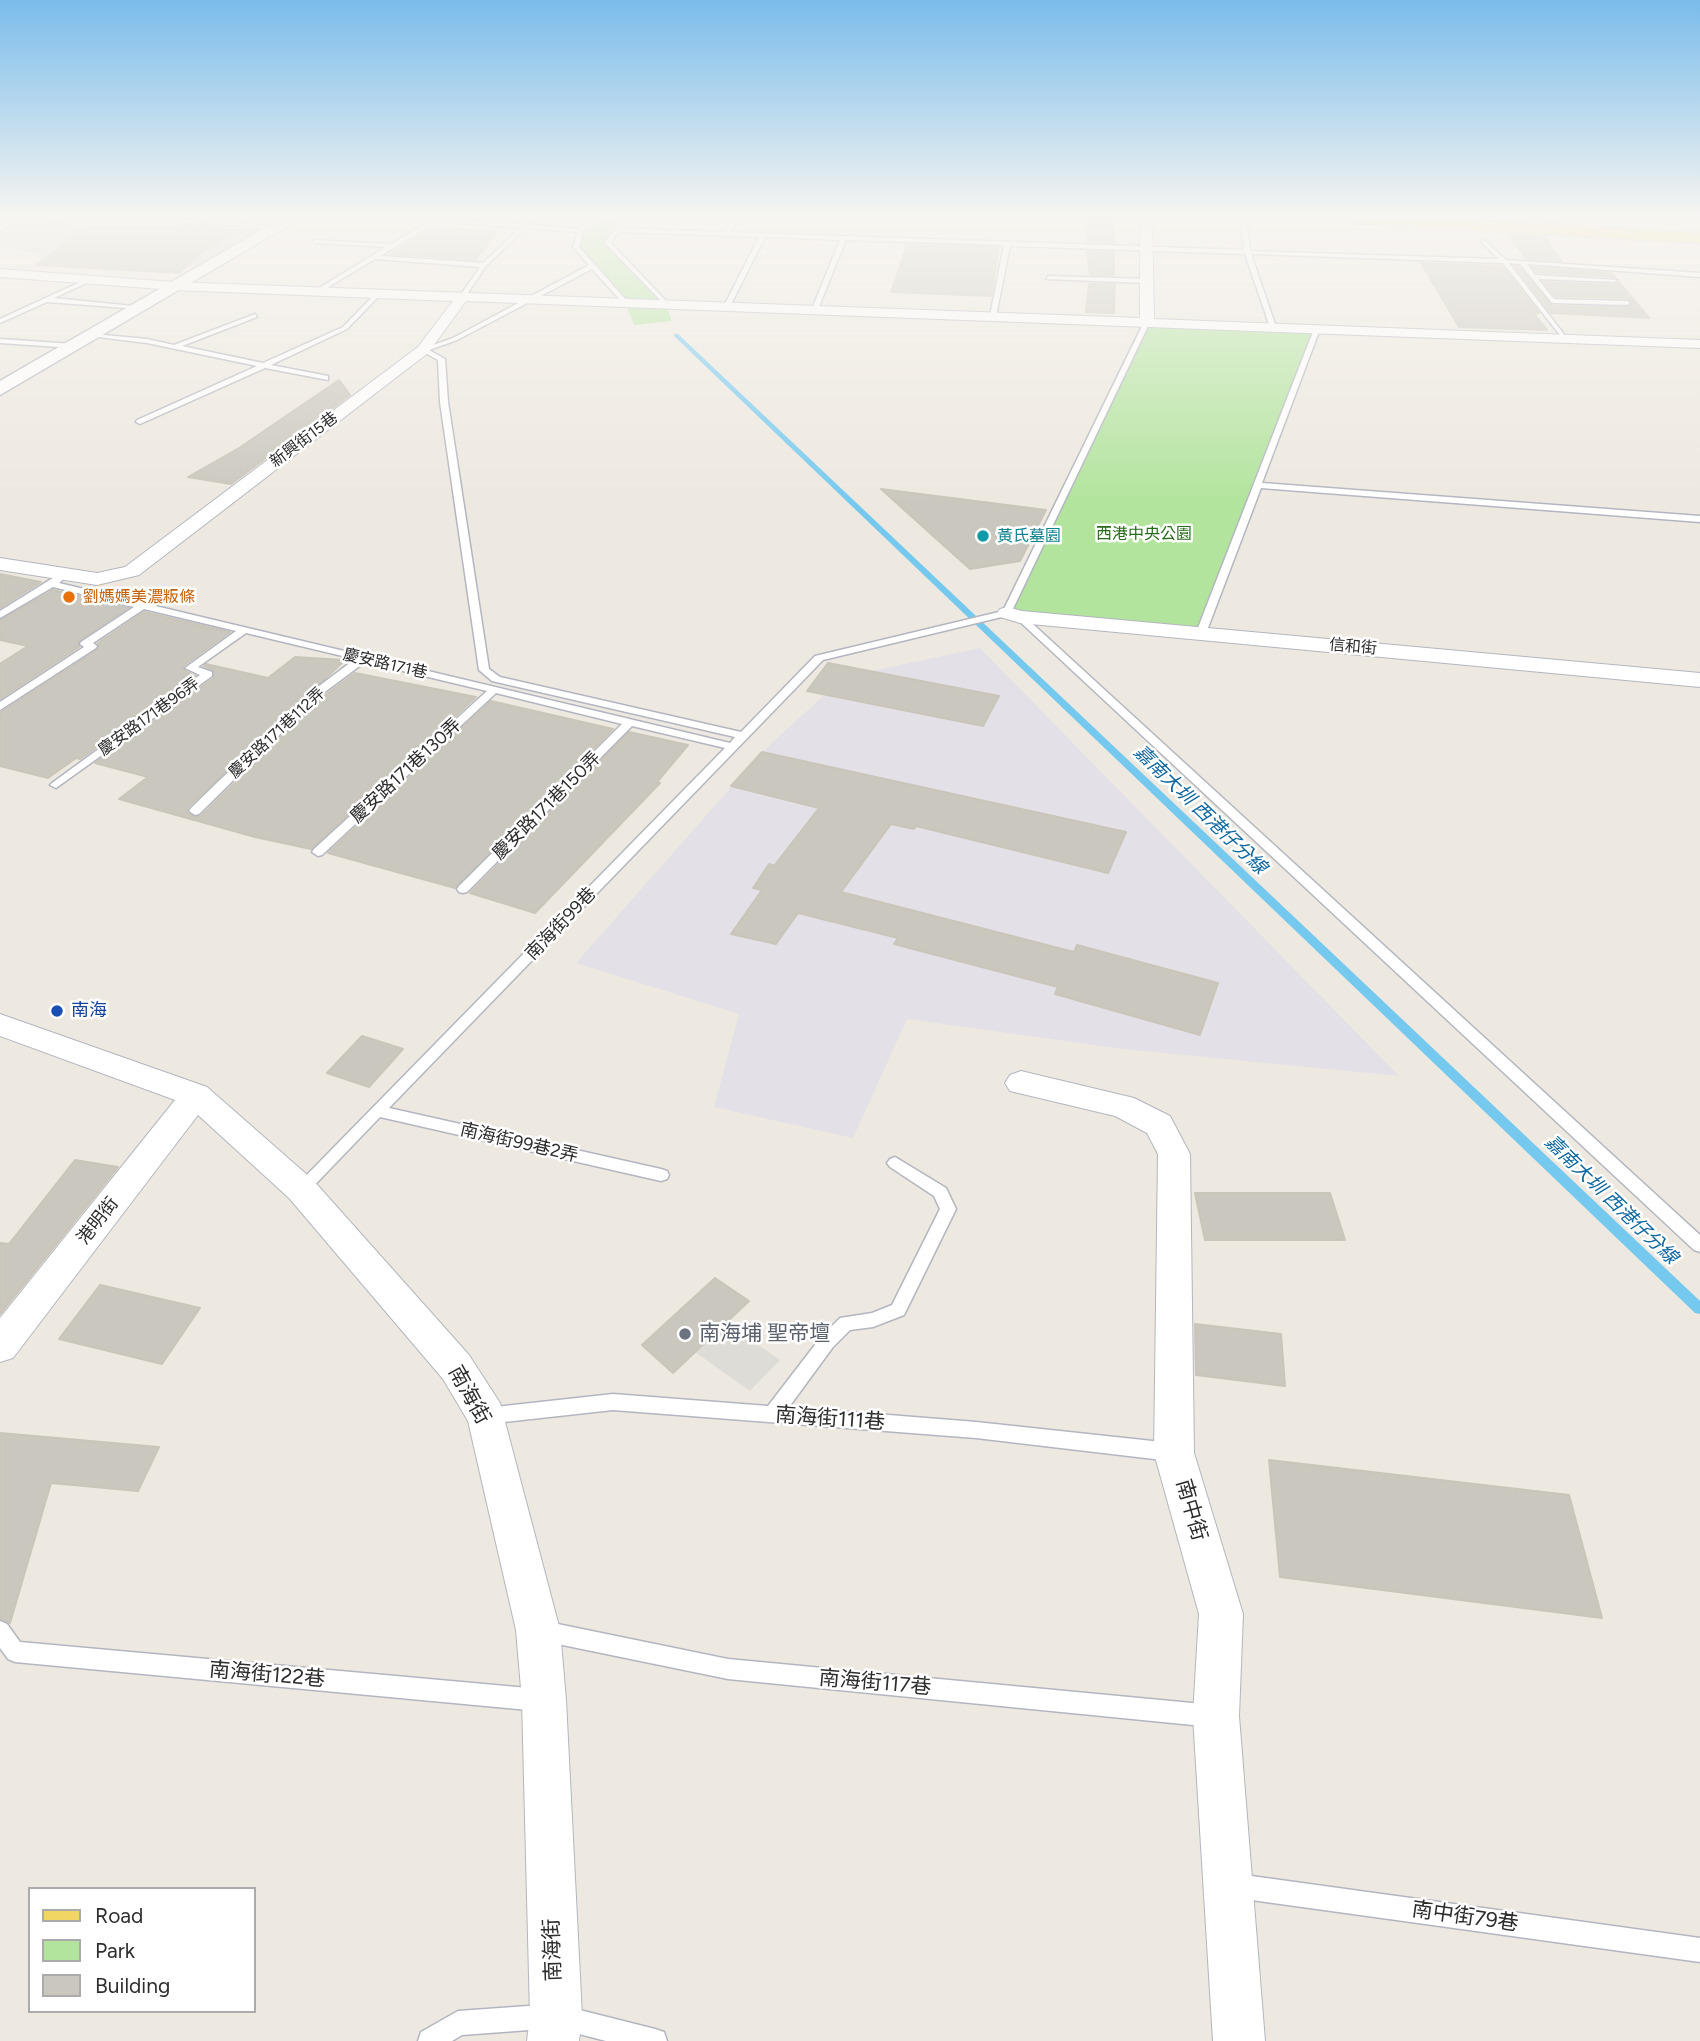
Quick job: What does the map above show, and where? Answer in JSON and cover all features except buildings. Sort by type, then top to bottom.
[{"type":"main road","points":[[0,390],[130,313]]},
{"type":"street","name":"新興街15巷","points":[[97,579],[132,571],[423,350],[450,313]]},
{"type":"street","points":[[923,313],[1700,344]]},
{"type":"street","points":[[1147,313],[1147,322]]},
{"type":"street","name":"慶安路171巷","points":[[0,564],[58,579],[97,579]]},
{"type":"street","name":"信和街","points":[[1014,615],[1700,680]]},
{"type":"street","name":"南海街","points":[[0,1025],[196,1096],[301,1189],[456,1367],[486,1416],[538,1630],[544,1700],[555,2029]]},
{"type":"street","name":"南中街","points":[[1021,1083],[1123,1106],[1159,1125],[1174,1154],[1174,1453],[1221,1614],[1216,1716],[1239,2041]]},
{"type":"street","name":"港明街","points":[[0,1346],[196,1096]]},
{"type":"lane","points":[[0,321],[18,313]]},
{"type":"lane","points":[[140,422],[345,328],[359,313]]},
{"type":"lane","points":[[423,350],[455,339],[503,313]]},
{"type":"lane","points":[[1268,313],[1273,327]]},
{"type":"lane","points":[[1545,313],[1564,338]]},
{"type":"lane","points":[[176,347],[255,316]]},
{"type":"lane","points":[[1147,322],[1014,615],[1700,1245]]},
{"type":"lane","points":[[1201,633],[1317,329]]},
{"type":"lane","points":[[93,336],[176,347],[325,378]]},
{"type":"lane","points":[[0,341],[74,346]]},
{"type":"lane","points":[[423,350],[441,359],[484,670],[496,678],[744,736]]},
{"type":"lane","points":[[1259,485],[1700,519]]},
{"type":"lane","points":[[0,615],[58,579]]},
{"type":"lane","name":"慶安路171巷","points":[[58,579],[243,631],[734,747]]},
{"type":"lane","points":[[0,707],[92,646],[85,645],[143,605]]},
{"type":"lane","name":"南海街99巷","points":[[301,1189],[819,657],[954,625],[1014,615]]},
{"type":"lane","name":"慶安路171巷96弄","points":[[56,785],[208,674],[190,668],[243,631]]},
{"type":"lane","name":"慶安路171巷112弄","points":[[195,811],[314,695],[362,659]]},
{"type":"lane","name":"慶安路171巷130弄","points":[[318,852],[494,690]]},
{"type":"lane","name":"慶安路171巷150弄","points":[[463,889],[631,722]]},
{"type":"lane","name":"南海街99巷2弄","points":[[377,1111],[660,1175]]},
{"type":"lane","points":[[774,1415],[827,1342],[846,1323],[873,1320],[898,1310],[948,1209],[940,1192],[895,1163]]},
{"type":"lane","name":"南海街111巷","points":[[486,1416],[613,1402],[976,1430],[1174,1453]]},
{"type":"lane","name":"南海街117巷","points":[[538,1630],[728,1669],[1216,1716]]},
{"type":"lane","name":"南海街122巷","points":[[0,1631],[15,1651],[544,1700]]},
{"type":"lane","name":"南中街79巷","points":[[1230,1885],[1700,1950]]},
{"type":"lane","points":[[430,2041],[458,2023],[555,2029],[655,2041]]},
{"type":"shaded area","points":[[980,648],[1399,1076],[1123,1049],[907,1019],[853,1138],[714,1107],[739,1014],[576,963],[762,752],[844,677]]},
{"type":"shaded area","points":[[726,1322],[780,1360],[750,1391],[695,1352]]},
{"type":"green space","points":[[629,313],[669,313],[672,321],[634,325]]},
{"type":"green space","name":"西港中央公園","points":[[1147,322],[1317,329],[1201,633],[1007,613]]},
{"type":"waterway","name":"嘉南大圳 西港仔分線","points":[[676,335],[1700,1309]]},
{"type":"place","name":"黃氏墓園","points":[[983,536]]},
{"type":"place","name":"劉媽媽美濃粄條","points":[[69,597]]},
{"type":"place","name":"南海","points":[[57,1011]]},
{"type":"place","name":"南海埔 聖帝壇","points":[[685,1334]]}]
